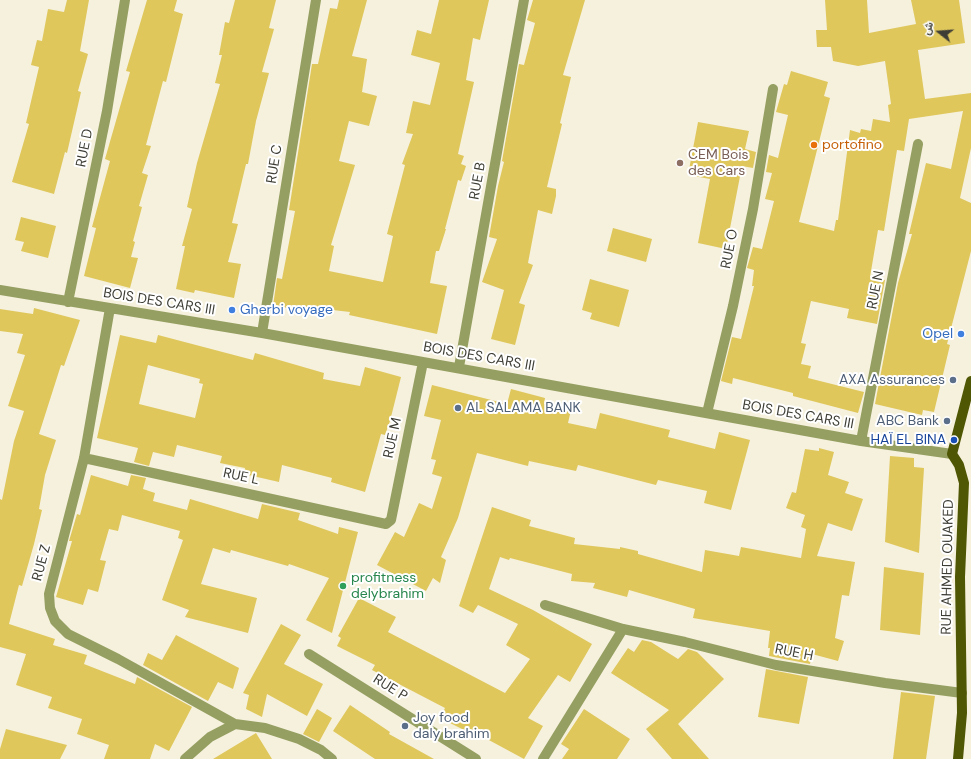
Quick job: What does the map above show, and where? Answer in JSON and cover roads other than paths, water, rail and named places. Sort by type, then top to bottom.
[{"type":"main road","points":[[952,454],[971,381]]},
{"type":"main road","name":"RUE AHMED OUAKED","points":[[952,454],[967,483],[960,577],[962,694],[958,759]]},
{"type":"street","name":"RUE D","points":[[68,302],[107,111],[125,0]]},
{"type":"street","name":"RUE C","points":[[262,333],[316,0]]},
{"type":"street","name":"RUE B","points":[[459,367],[524,0]]},
{"type":"street","name":"RUE O","points":[[706,413],[733,306],[753,208],[773,89]]},
{"type":"street","name":"RUE N","points":[[861,441],[918,144]]},
{"type":"street","name":"BOIS DES CARS III","points":[[0,290],[459,367],[861,441],[952,454]]},
{"type":"street","name":"RUE Z","points":[[110,308],[84,458],[49,594],[50,608],[55,621],[68,634],[118,659],[235,724]]},
{"type":"street","name":"RUE M","points":[[391,520],[423,362]]},
{"type":"street","name":"RUE L","points":[[84,458],[277,499],[379,524],[386,524],[391,520]]},
{"type":"street","name":"RUE H","points":[[545,605],[623,629],[685,642],[776,665],[885,684],[962,694]]},
{"type":"street","points":[[543,759],[623,629]]},
{"type":"street","name":"RUE P","points":[[309,654],[476,759]]},
{"type":"street","points":[[185,759],[210,737],[235,724],[265,728],[299,739],[321,750],[332,759]]},
{"type":"place","name":"portofino","points":[[814,145]]},
{"type":"place","name":"CEM Bois des Cars","points":[[680,163]]},
{"type":"place","name":"Gherbi voyage","points":[[232,310]]},
{"type":"place","name":"Opel","points":[[961,334]]},
{"type":"place","name":"AXA Assurances","points":[[953,380]]},
{"type":"place","name":"AL SALAMA BANK","points":[[458,408]]},
{"type":"place","name":"ABC Bank","points":[[947,421]]},
{"type":"place","name":"HAÏ EL BINA","points":[[954,440]]},
{"type":"place","name":"profitness delybrahim","points":[[343,586]]},
{"type":"place","name":"Joy food daly brahim","points":[[405,726]]}]
